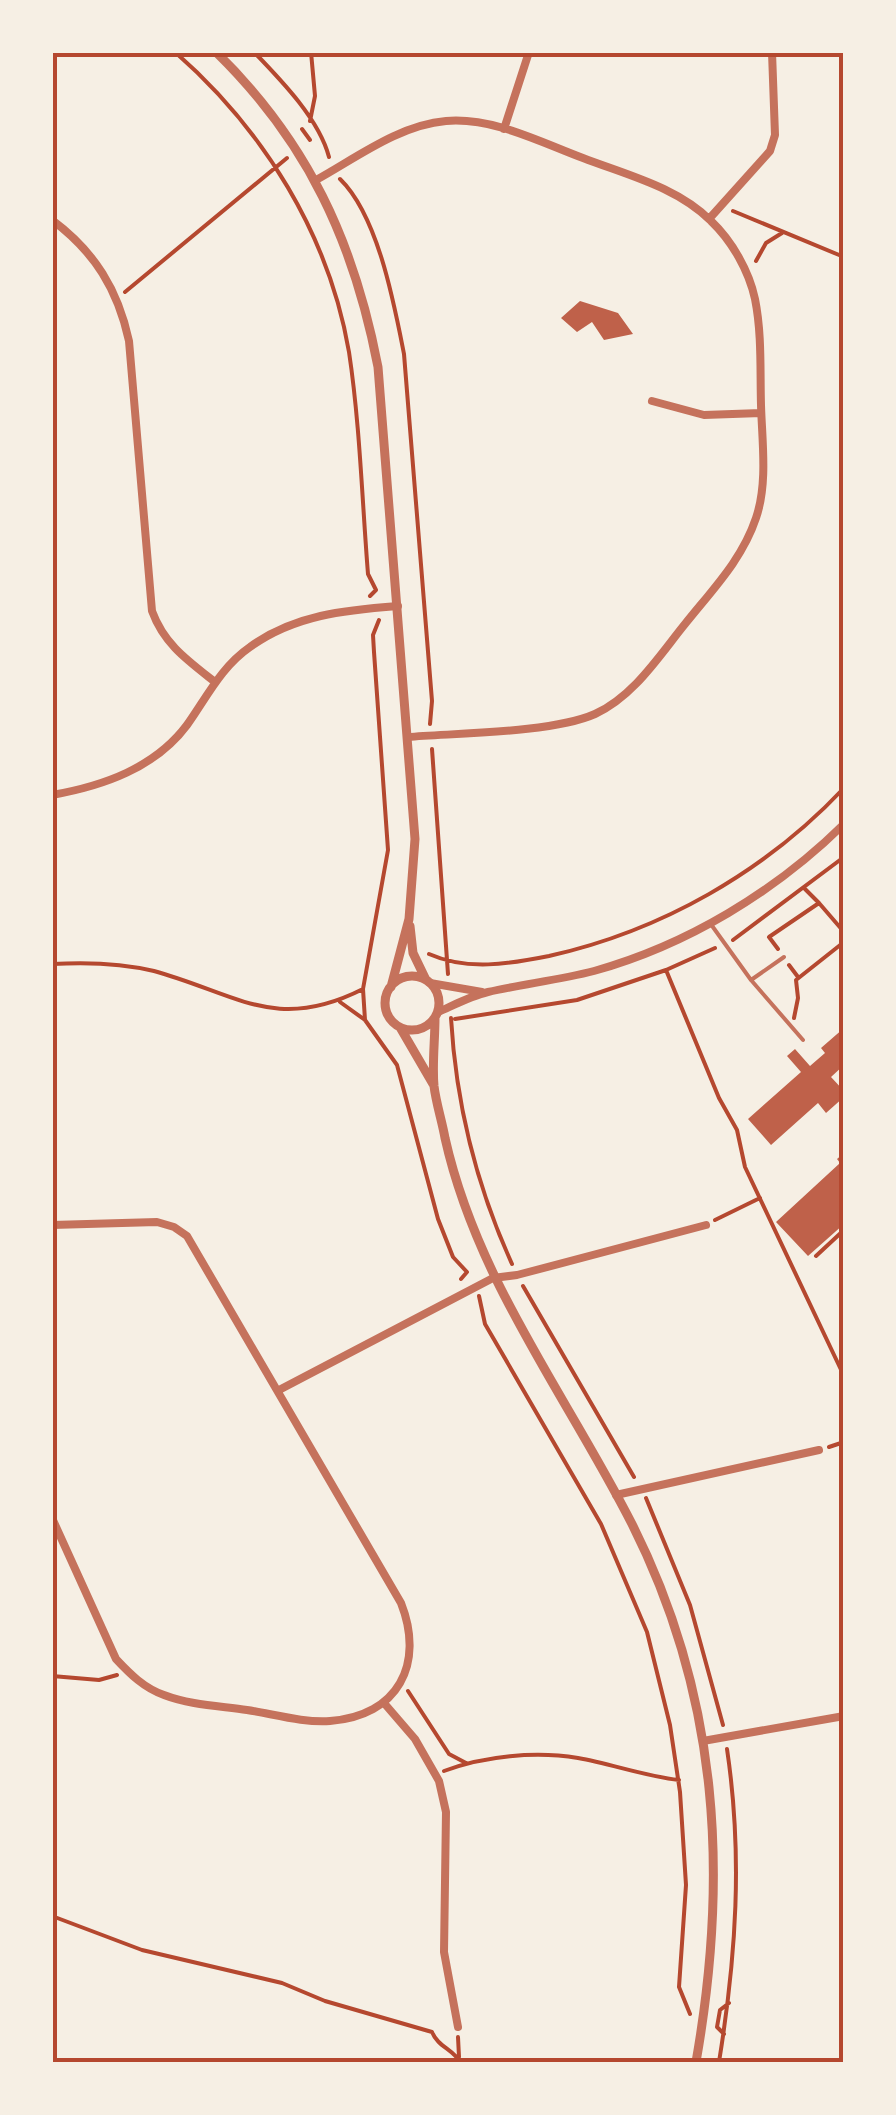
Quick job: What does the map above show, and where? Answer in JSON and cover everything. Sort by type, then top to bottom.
[{"type":"street","points":[[216,52],[276,119],[316,180],[344,240],[365,303],[378,366],[415,839],[409,918],[385,1002],[386,1010],[402,1028],[434,1086]]},
{"type":"street","points":[[504,129],[530,52]]},
{"type":"street","points":[[710,219],[770,151],[775,135],[772,52]]},
{"type":"street","points":[[316,180],[418,126],[446,121],[475,122],[504,129],[685,200],[710,219],[742,264],[755,296],[761,414],[760,501],[744,546],[641,678],[620,698],[594,714],[564,724],[408,737]]},
{"type":"street","points":[[52,220],[71,234],[123,296],[152,610],[159,631],[172,648],[214,682]]},
{"type":"street","points":[[652,402],[704,415],[761,414]]},
{"type":"street","points":[[52,795],[93,787],[146,763],[186,727],[214,682],[249,647],[278,630],[312,617],[398,606]]},
{"type":"street","points":[[402,1028],[417,1030],[437,1015],[486,992],[594,971],[629,960],[710,924],[816,852],[844,824]]},
{"type":"street","points":[[409,918],[414,952],[428,982],[438,993],[434,1086],[454,1178],[493,1278],[616,1495],[660,1585],[681,1646],[702,1741],[714,1850],[708,1996],[696,2062]]},
{"type":"street","points":[[391,987],[403,978],[486,992]]},
{"type":"street","points":[[52,1225],[157,1222],[187,1236],[402,1603],[410,1625],[410,1661],[400,1684],[384,1703],[358,1717],[326,1722],[163,1695],[142,1684],[116,1659],[52,1518]]},
{"type":"street","points":[[278,1390],[493,1278],[706,1225]]},
{"type":"street","points":[[616,1495],[820,1450]]},
{"type":"street","points":[[384,1703],[415,1739],[436,1774],[446,1812],[444,1952],[458,2027]]},
{"type":"street","points":[[702,1741],[844,1716]]},
{"type":"lane","points":[[710,924],[751,980],[804,1040]]},
{"type":"lane","points":[[751,980],[784,957]]},
{"type":"path","points":[[175,52],[224,99],[276,167],[300,209],[329,276],[348,352],[368,574],[376,590],[364,598]]},
{"type":"path","points":[[254,52],[310,121],[329,158],[340,155]]},
{"type":"path","points":[[310,52],[315,96],[310,121]]},
{"type":"path","points":[[302,128],[310,140]]},
{"type":"path","points":[[119,280],[123,296],[276,167]]},
{"type":"path","points":[[340,179],[357,202],[376,248],[395,306],[404,354],[432,701],[430,724]]},
{"type":"path","points":[[300,209],[312,204]]},
{"type":"path","points":[[722,206],[844,258]]},
{"type":"path","points":[[730,221],[732,211]]},
{"type":"path","points":[[750,257],[754,266],[766,243],[783,233]]},
{"type":"path","points":[[365,1020],[363,989],[388,850],[373,635],[379,622]]},
{"type":"path","points":[[374,652],[387,652]]},
{"type":"path","points":[[443,744],[432,748],[447,962]]},
{"type":"path","points":[[424,952],[447,962],[483,965],[527,960],[605,940],[662,918],[706,896],[765,858],[844,788]]},
{"type":"path","points":[[804,887],[844,932]]},
{"type":"path","points":[[784,957],[769,938],[819,903]]},
{"type":"path","points":[[788,1022],[797,1016],[796,980],[844,942]]},
{"type":"path","points":[[52,964],[144,969],[241,1002],[278,1010],[340,1002],[363,989]]},
{"type":"path","points":[[666,970],[737,1130],[745,1167],[844,1376]]},
{"type":"path","points":[[340,1002],[365,1020],[399,1070],[438,1219],[453,1257],[467,1272],[455,1284]]},
{"type":"path","points":[[452,1047],[472,1158],[510,1261]]},
{"type":"path","points":[[706,1225],[760,1198]]},
{"type":"path","points":[[816,1256],[844,1230]]},
{"type":"path","points":[[526,1293],[635,1478]]},
{"type":"path","points":[[480,1300],[486,1324],[602,1524],[632,1592],[661,1680],[679,1780],[686,1885],[679,1987],[690,2014]]},
{"type":"path","points":[[568,1384],[572,1374]]},
{"type":"path","points":[[577,1399],[588,1402]]},
{"type":"path","points":[[651,1509],[690,1605],[722,1722]]},
{"type":"path","points":[[52,1676],[98,1680],[119,1677]]},
{"type":"path","points":[[408,1690],[449,1754],[466,1763]]},
{"type":"path","points":[[719,2062],[724,2034],[717,2027],[720,2010],[729,2003],[738,1875],[728,1753]]},
{"type":"path","points":[[436,1774],[466,1763],[508,1757],[565,1756],[679,1780]]},
{"type":"path","points":[[52,1916],[142,1950],[282,1983],[325,2001],[432,2032],[459,2062]]},
{"type":"path","points":[[458,2027],[459,2062]]},
{"type":"building","points":[[580,301],[618,313],[633,334],[604,340],[592,322],[577,332],[561,318]]},
{"type":"building","points":[[844,1028],[844,1065],[831,1077],[844,1091],[844,1097],[826,1113],[818,1103],[771,1145],[748,1119],[801,1072],[787,1056],[795,1049],[810,1066],[825,1053],[821,1048]]},
{"type":"building","points":[[844,1153],[844,1224],[808,1256],[776,1222],[840,1163],[837,1159]]}]
